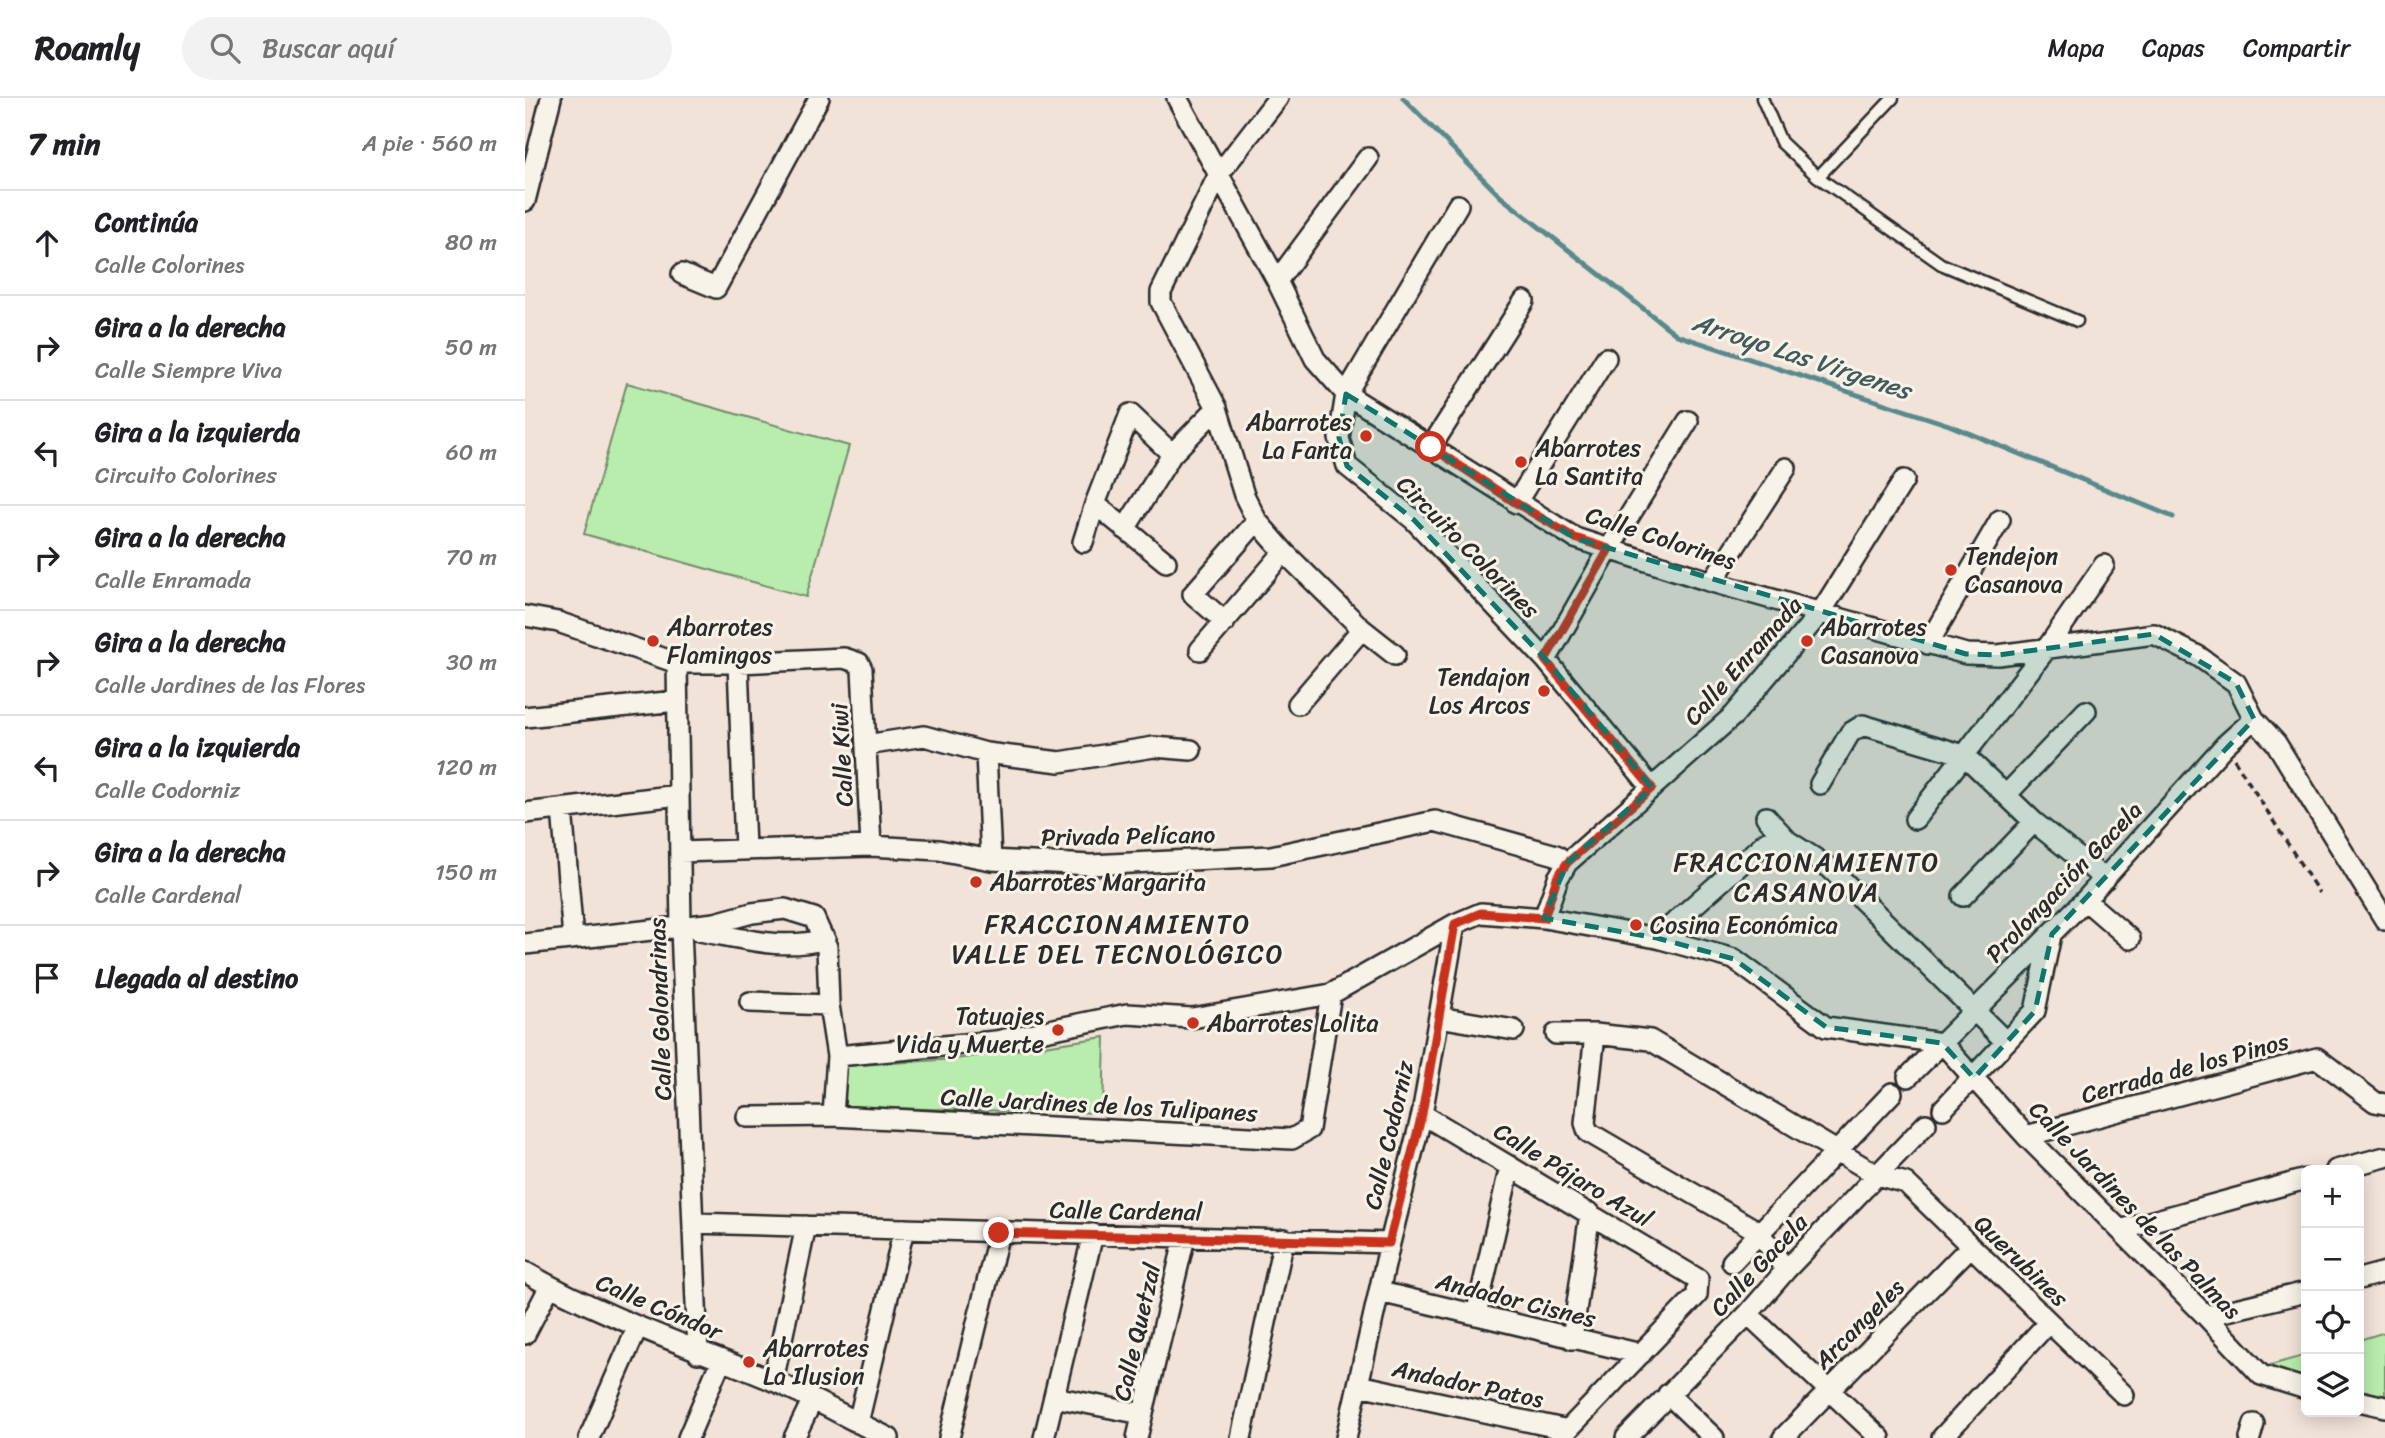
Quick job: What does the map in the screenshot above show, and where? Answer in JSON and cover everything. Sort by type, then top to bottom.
[{"type":"street","points":[[525,201],[551,98]]},
{"type":"street","points":[[682,274],[716,288],[819,98]]},
{"type":"street","name":"Calle Colorines","points":[[1177,98],[1277,281],[1315,359],[1346,394],[1575,538],[1712,582],[1966,654],[1998,655],[2154,634],[2198,656],[2236,683],[2254,719],[2276,743],[2385,920]]},
{"type":"street","points":[[1278,98],[1219,174],[1161,292],[1161,302],[1217,408],[1244,495],[1257,521],[1284,552],[1362,629],[1395,655]]},
{"type":"street","points":[[1277,281],[1368,158]]},
{"type":"street","points":[[1346,394],[1458,205]]},
{"type":"street","points":[[1431,447],[1524,301]]},
{"type":"street","points":[[1516,503],[1606,358]]},
{"type":"street","name":"Circuito Colorines","points":[[1346,394],[1339,438],[1347,466],[1414,520],[1545,660],[1652,788]]},
{"type":"street","points":[[1125,529],[1172,454],[1217,408]]},
{"type":"street","points":[[1083,542],[1130,414],[1172,454]]},
{"type":"street","points":[[1545,660],[1688,421]]},
{"type":"street","points":[[1712,582],[1786,468]]},
{"type":"street","name":"Calle Enramada","points":[[1544,918],[1557,878],[1567,863],[1734,715],[1821,612],[1903,480]]},
{"type":"street","points":[[1095,504],[1166,562]]},
{"type":"street","points":[[1928,645],[2000,520]]},
{"type":"street","points":[[1224,622],[1193,594],[1257,521]]},
{"type":"street","points":[[1201,650],[1284,552]]},
{"type":"street","points":[[1915,819],[2047,648],[2104,565]]},
{"type":"street","points":[[525,616],[558,621],[677,663],[738,663],[745,849]]},
{"type":"street","points":[[1298,704],[1362,629]]},
{"type":"street","name":"Calle Kiwi","points":[[738,663],[844,657],[859,663],[862,669],[871,846]]},
{"type":"street","name":"Calle Golondrinas","points":[[677,663],[681,928],[698,1353]]},
{"type":"street","points":[[525,717],[676,701]]},
{"type":"street","points":[[2006,795],[2086,712]]},
{"type":"street","name":"Prolongación Gacela","points":[[1908,1077],[2085,900],[2225,745],[2254,719]]},
{"type":"street","points":[[1820,784],[1850,733],[1863,725],[1964,755],[2034,822],[2105,879]]},
{"type":"street","points":[[866,745],[924,736],[986,754],[1061,762],[1154,747],[1191,750]]},
{"type":"street","points":[[986,754],[991,860]]},
{"type":"street","points":[[525,813],[679,795]]},
{"type":"street","points":[[562,809],[573,938]]},
{"type":"street","points":[[1766,817],[1788,841],[1830,868],[2006,1042]]},
{"type":"street","name":"Privada Pelícano","points":[[680,852],[871,846],[939,850],[991,860],[1091,865],[1271,856],[1435,821],[1556,855],[1567,863]]},
{"type":"street","points":[[1963,896],[2034,822]]},
{"type":"street","points":[[1657,938],[1767,841],[1788,841]]},
{"type":"street","points":[[2085,900],[2130,939]]},
{"type":"street","points":[[525,944],[681,928],[785,909],[814,918],[825,939],[829,1005],[837,1056],[833,1116]]},
{"type":"street","points":[[837,1056],[996,1041],[1127,1014],[1192,1018],[1331,995],[1455,924],[1481,913],[1544,918],[1657,938],[1734,959],[1826,1027],[1942,1043]]},
{"type":"street","name":"Calle Codorniz","points":[[1346,1438],[1389,1243],[1422,1114],[1455,924]]},
{"type":"street","points":[[681,928],[779,945],[807,944],[825,939]]},
{"type":"street","points":[[1943,1109],[2035,1011],[2052,934]]},
{"type":"street","name":"Calle Jardines de los Tulipanes","points":[[747,1117],[833,1116],[1292,1139],[1310,1129],[1331,995]]},
{"type":"street","points":[[750,1002],[829,1005]]},
{"type":"street","points":[[1439,1017],[1514,1030]]},
{"type":"street","name":"Querubines","points":[[1556,1034],[1595,1034],[1650,1040],[1877,1175],[1906,1183],[2124,1395]]},
{"type":"street","points":[[1595,1034],[1585,1124],[1588,1132],[1759,1232],[1786,1270]]},
{"type":"street","name":"Calle Jardines de las Palmas","points":[[1942,1043],[2026,1136],[2261,1375],[2301,1387]]},
{"type":"street","name":"Cerrada de los Pinos","points":[[2026,1136],[2316,1058],[2375,1102],[2385,1104]]},
{"type":"street","points":[[1733,1262],[1892,1093]]},
{"type":"street","name":"Calle Pájaro Azul","points":[[1422,1114],[1698,1279]]},
{"type":"street","name":"Calle Gacela","points":[[1626,1438],[1748,1314],[1786,1270],[1926,1124]]},
{"type":"street","points":[[2355,1165],[2385,1157]]},
{"type":"street","points":[[1476,1315],[1510,1166]]},
{"type":"street","points":[[2120,1230],[2301,1180]]},
{"type":"street","points":[[1572,1339],[1590,1213]]},
{"type":"street","name":"Calle Cardenal","points":[[693,1223],[1389,1243]]},
{"type":"street","points":[[773,1381],[806,1226]]},
{"type":"street","points":[[858,1423],[904,1229]]},
{"type":"street","points":[[949,1438],[999,1233]]},
{"type":"street","points":[[1044,1438],[1093,1234]]},
{"type":"street","name":"Calle Quetzal","points":[[1137,1438],[1185,1237]]},
{"type":"street","points":[[1241,1438],[1284,1240]]},
{"type":"street","name":"Arcangeles","points":[[1783,1438],[1971,1246]]},
{"type":"street","name":"Calle Cóndor","points":[[525,1272],[637,1328],[773,1381],[889,1438]]},
{"type":"street","points":[[2364,1278],[2385,1272]]},
{"type":"street","name":"Calle Gacela","points":[[1564,1434],[1697,1295],[1698,1279]]},
{"type":"street","points":[[525,1334],[550,1286]]},
{"type":"street","name":"Andador Cisnes","points":[[1380,1292],[1641,1354]]},
{"type":"street","points":[[2206,1317],[2301,1293]]},
{"type":"street","points":[[1748,1314],[1880,1438]]},
{"type":"street","points":[[1942,1438],[2049,1322]]},
{"type":"street","points":[[589,1438],[637,1328]]},
{"type":"street","points":[[688,1438],[721,1360]]},
{"type":"street","name":"Andador Patos","points":[[1359,1385],[1564,1434]]},
{"type":"street","points":[[1668,1394],[1714,1438]]},
{"type":"street","points":[[1054,1397],[1142,1414]]},
{"type":"street","points":[[794,1438],[812,1401]]},
{"type":"street","points":[[2364,1402],[2385,1407]]},
{"type":"lane","points":[[1762,98],[1781,142],[1818,177],[1941,264],[2077,321]]},
{"type":"lane","points":[[1818,177],[1893,98]]},
{"type":"path","points":[[2225,745],[2319,893]]},
{"type":"highlighted area","points":[[1346,394],[1575,538],[1966,654],[1998,655],[2154,634],[2236,683],[2254,719],[2052,934],[2035,1011],[1974,1078],[1942,1043],[1826,1027],[1734,959],[1657,938],[1544,918],[1567,863],[1652,788],[1546,660],[1414,520],[1347,466],[1339,438]]},
{"type":"green space","points":[[627,383],[849,446],[806,597],[584,534]]},
{"type":"green space","points":[[1105,1037],[1103,1113],[841,1107],[843,1066],[956,1059]]},
{"type":"green space","points":[[2385,1332],[2385,1396],[2364,1391],[2364,1338]]},
{"type":"green space","points":[[2301,1356],[2301,1376],[2264,1367]]},
{"type":"waterway","name":"Arroyo Las Virgenes","points":[[1403,98],[1501,197],[1677,335],[1949,425],[2173,517]]},
{"type":"place","name":"Abarrotes La Fanta","points":[[1366,436]]},
{"type":"place","name":"Abarrotes La Santita","points":[[1521,462]]},
{"type":"place","name":"Tendejon Casanova","points":[[1951,570]]},
{"type":"place","name":"Abarrotes Flamingos","points":[[653,641]]},
{"type":"place","name":"Abarrotes Casanova","points":[[1807,641]]},
{"type":"place","name":"Tendajon Los Arcos","points":[[1544,691]]},
{"type":"place","name":"Abarrotes Margarita","points":[[976,882]]},
{"type":"place","name":"Cosina Económica","points":[[1636,925]]},
{"type":"place","name":"Abarrotes Lolita","points":[[1193,1023]]},
{"type":"place","name":"Tatuajes Vida y Muerte","points":[[1058,1030]]},
{"type":"place","name":"Abarrotes La Ilusion","points":[[749,1362]]},
{"type":"district","name":"FRACCIONAMIENTO CASANOVA","points":[[1807,877]]},
{"type":"district","name":"FRACCIONAMIENTO VALLE DEL TECNOLÓGICO","points":[[1118,939]]},
{"type":"route","points":[[999,1233],[1389,1243],[1422,1114],[1455,924],[1481,913],[1544,918],[1557,878],[1567,863],[1652,788],[1545,660],[1609,549],[1575,538],[1431,447]]}]
